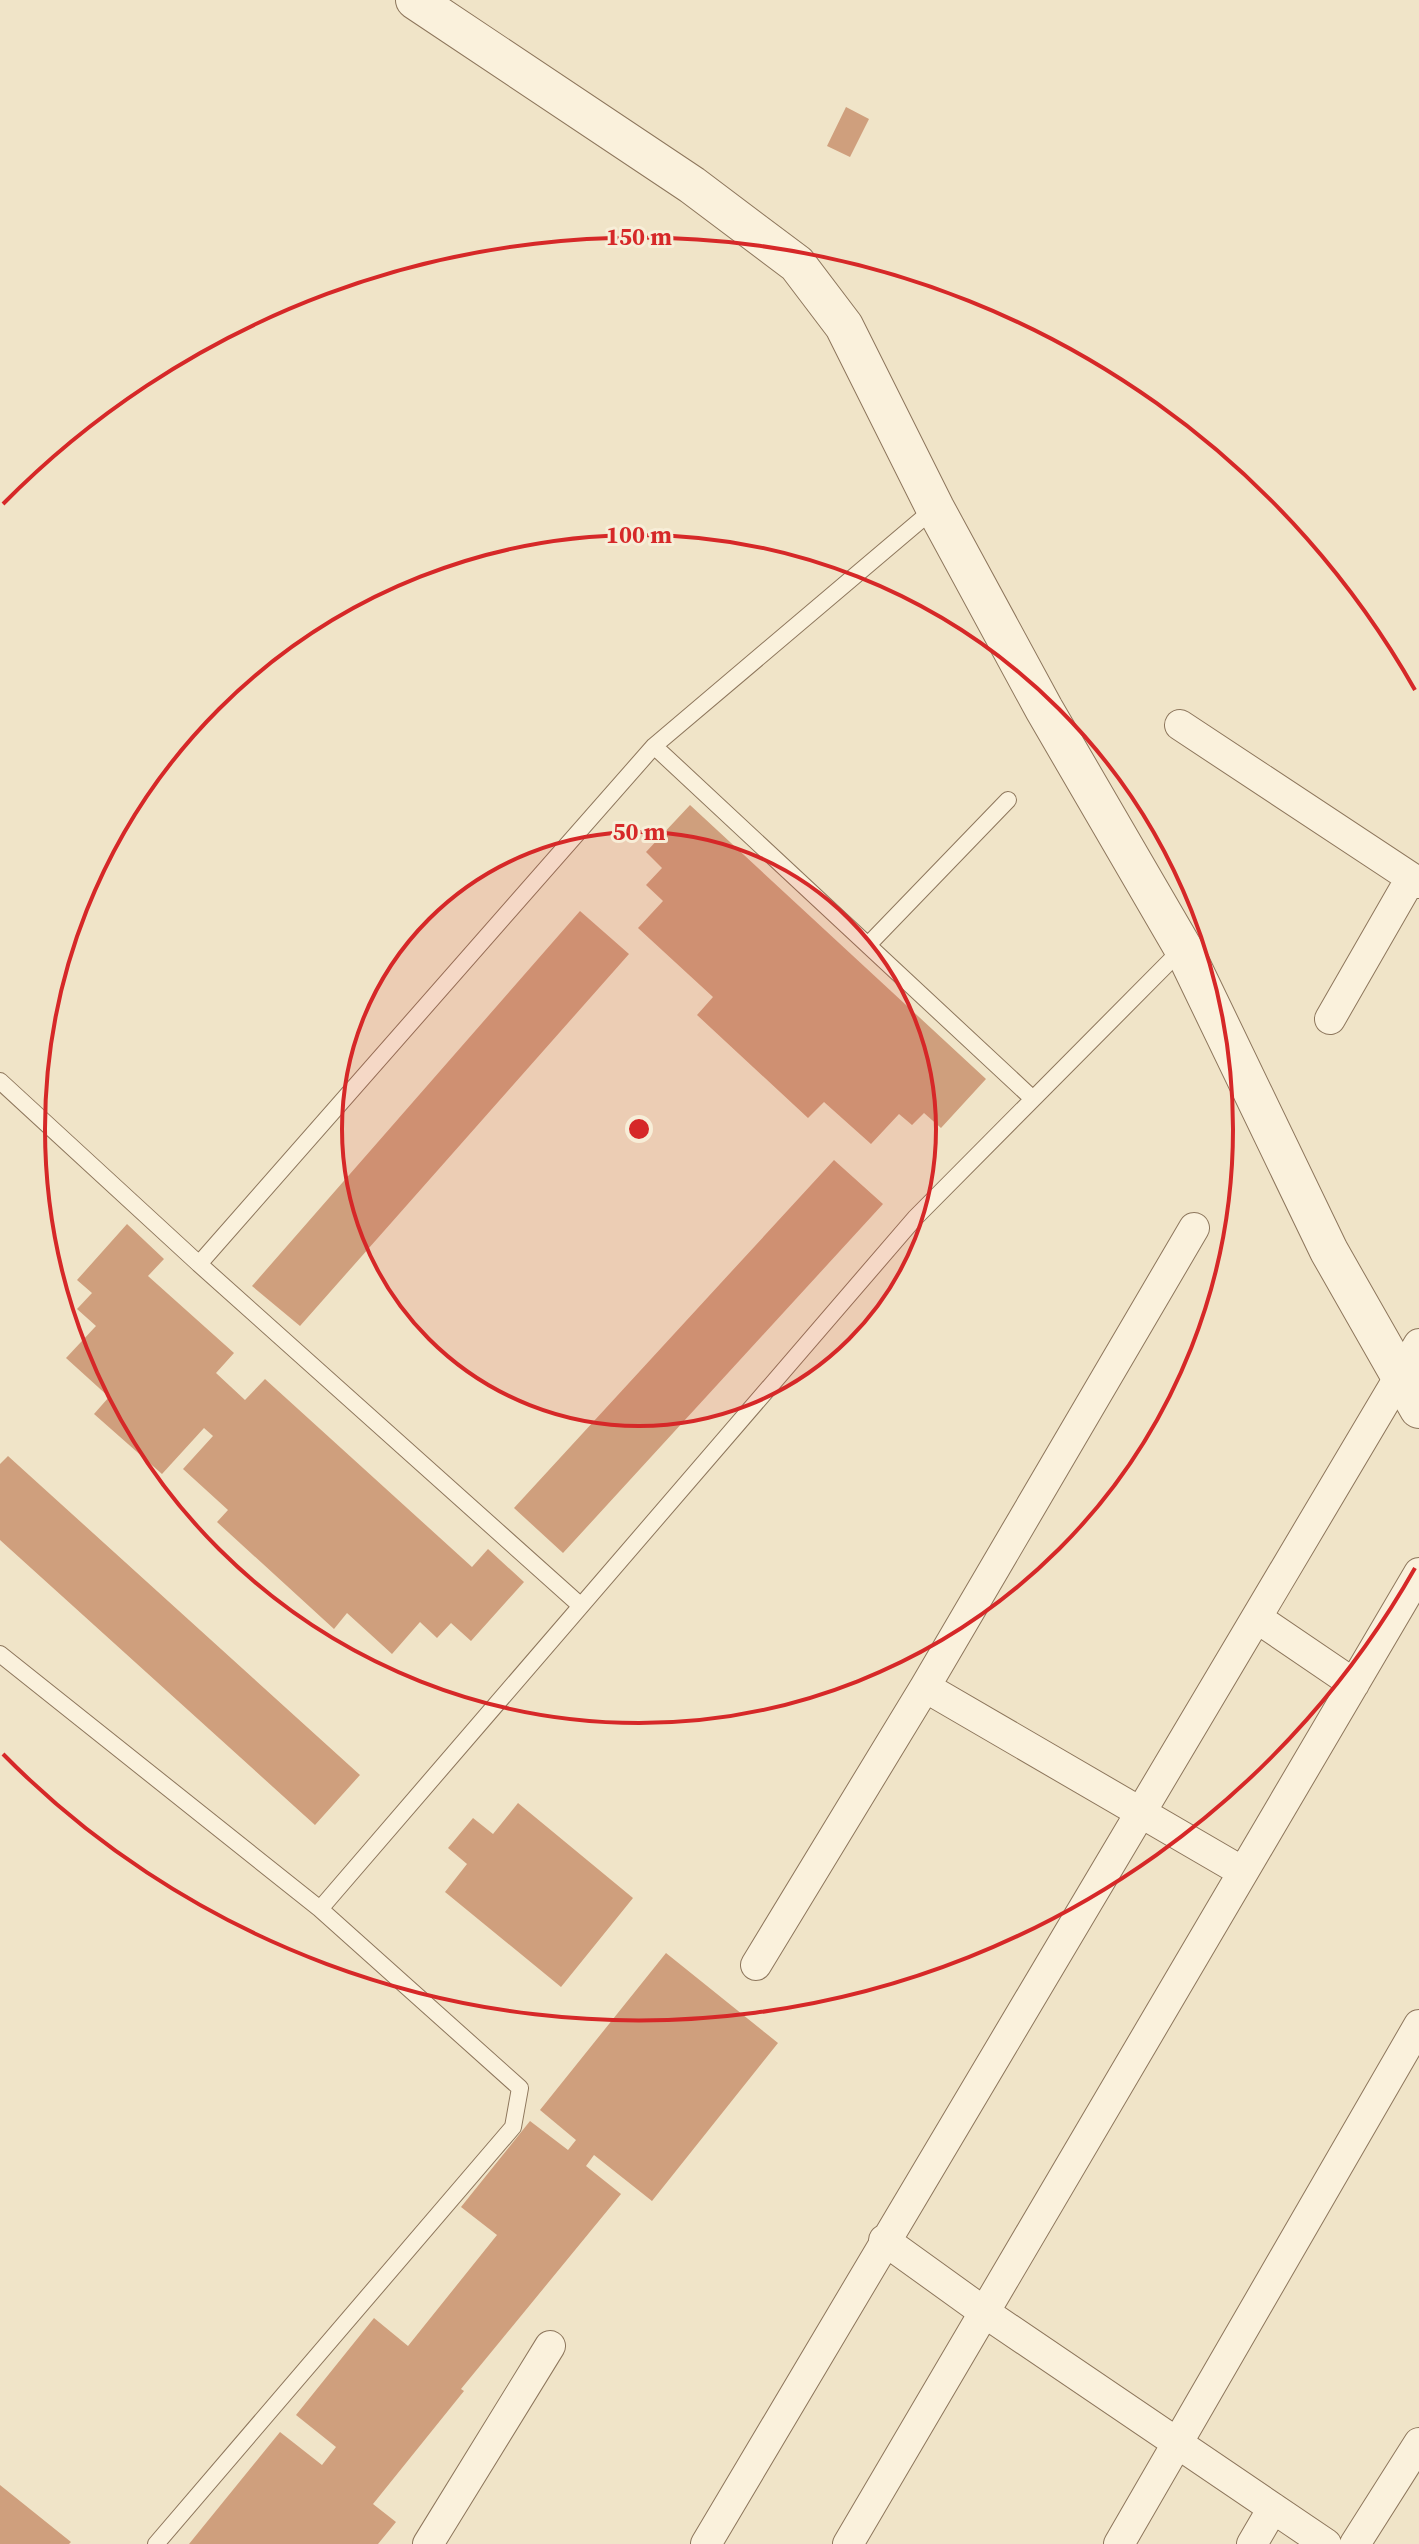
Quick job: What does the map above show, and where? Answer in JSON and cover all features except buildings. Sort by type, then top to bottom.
[{"type":"street","points":[[415,0],[692,185],[797,264],[844,326],[935,508],[1044,709],[1183,948],[1329,1251],[1381,1336],[1419,1409]]},
{"type":"street","points":[[1180,725],[1415,880],[1330,1019]]},
{"type":"street","points":[[756,1965],[925,1687],[1194,1228]]},
{"type":"street","points":[[706,2544],[1419,1344]]},
{"type":"street","points":[[848,2544],[1419,1573]]},
{"type":"street","points":[[1257,1618],[1354,1684]]},
{"type":"street","points":[[925,1687],[1243,1872]]},
{"type":"street","points":[[1119,2544],[1419,2025]]},
{"type":"street","points":[[884,2240],[984,2312],[1326,2544]]},
{"type":"street","points":[[428,2544],[550,2346]]},
{"type":"street","points":[[1355,2544],[1419,2443]]},
{"type":"street","points":[[1252,2544],[1273,2508]]},
{"type":"lane","points":[[199,1264],[654,746],[935,508]]},
{"type":"lane","points":[[654,746],[1033,1099]]},
{"type":"lane","points":[[868,945],[1008,800]]},
{"type":"lane","points":[[320,1909],[915,1218],[1183,948]]},
{"type":"lane","points":[[0,1081],[581,1606]]},
{"type":"lane","points":[[0,1654],[320,1909],[520,2088],[513,2127],[156,2544]]}]
